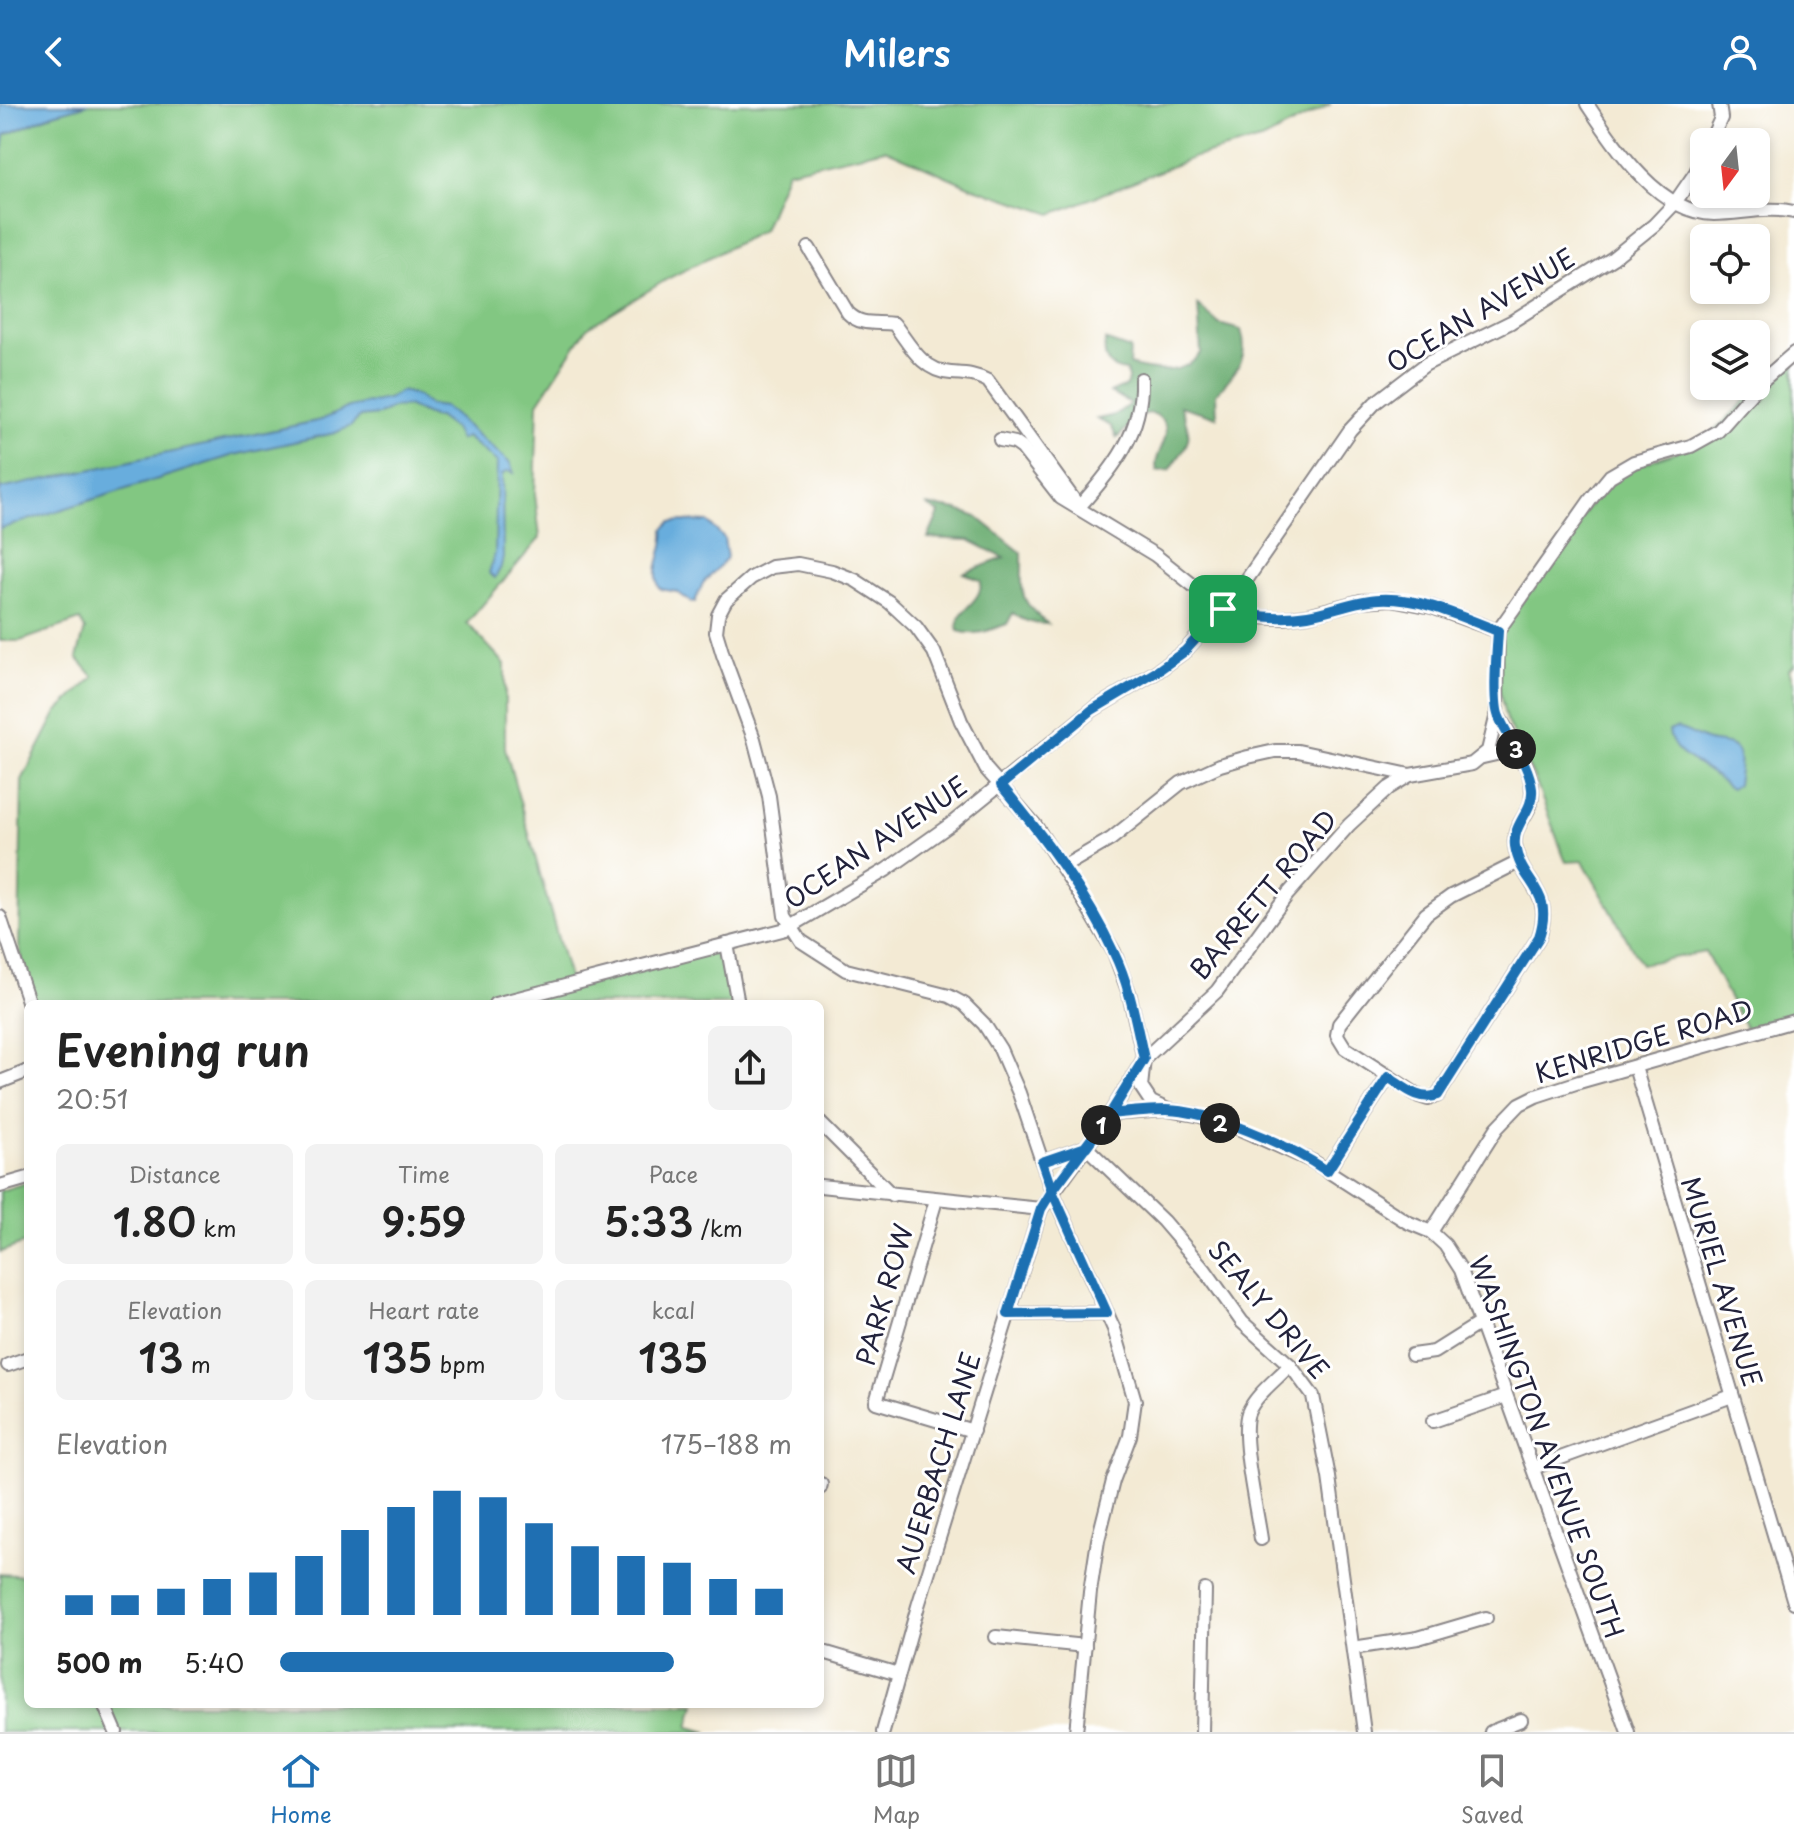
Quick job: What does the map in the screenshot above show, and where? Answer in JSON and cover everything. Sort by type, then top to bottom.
[{"type":"street","points":[[1587,104],[1637,171],[1674,204],[1712,214],[1772,208],[1794,212]]},
{"type":"street","points":[[1719,104],[1721,118]]},
{"type":"street","points":[[1716,128],[1733,104]]},
{"type":"street","name":"OCEAN AVENUE","points":[[510,1000],[790,927],[886,870],[1001,785],[1092,710],[1185,651],[1223,609],[1273,544],[1350,430],[1375,403],[1426,364],[1511,322],[1568,288],[1634,242],[1674,204],[1690,181]]},
{"type":"street","points":[[809,248],[854,320],[869,324],[894,324],[929,367],[948,373],[975,374],[988,381],[1039,447],[1079,507]]},
{"type":"street","points":[[1483,757],[1491,744],[1497,714],[1498,631],[1591,499],[1610,476],[1634,462],[1691,446],[1718,431],[1763,380],[1794,353]]},
{"type":"street","points":[[1079,507],[1112,470],[1128,445],[1139,408],[1141,379]]},
{"type":"street","points":[[1000,440],[1022,448],[1061,498],[1155,555],[1223,609],[1254,617],[1283,618],[1361,601],[1391,599],[1432,607],[1498,631]]},
{"type":"street","points":[[1076,1732],[1098,1540],[1135,1411],[1129,1374],[1107,1313],[1052,1191],[1019,1093],[1000,1049],[984,1024],[964,1004],[929,989],[878,980],[846,970],[801,941],[790,927],[782,899],[769,796],[754,739],[716,632],[718,615],[726,600],[751,578],[772,567],[798,564],[832,571],[855,580],[889,602],[916,627],[934,652],[986,769],[1035,825],[1114,952],[1129,993],[1144,1059],[1141,1087],[1151,1102],[1168,1110]]},
{"type":"street","points":[[1497,714],[1524,765],[1532,796],[1515,834],[1519,862],[1542,899],[1544,914],[1539,937],[1438,1095],[1428,1099],[1419,1096],[1345,1048],[1337,1035],[1339,1024],[1426,914],[1451,896],[1519,862]]},
{"type":"street","points":[[1063,867],[1111,839],[1181,783],[1220,765],[1248,757],[1275,751],[1298,751],[1410,775]]},
{"type":"street","points":[[1483,757],[1505,752],[1524,765]]},
{"type":"street","name":"BARRETT ROAD","points":[[1041,1209],[1110,1114],[1144,1059],[1217,991],[1287,895],[1349,825],[1389,788],[1410,775],[1458,768],[1483,757]]},
{"type":"street","points":[[0,917],[28,1000]]},
{"type":"street","points":[[727,944],[737,1000]]},
{"type":"street","name":"KENRIDGE ROAD","points":[[1431,1232],[1497,1128],[1513,1110],[1536,1096],[1794,1021]]},
{"type":"street","name":"MURIEL AVENUE","points":[[1635,1067],[1794,1602]]},
{"type":"street","points":[[0,1082],[24,1073]]},
{"type":"street","points":[[1327,1171],[1388,1077]]},
{"type":"street","name":"WASHINGTON AVENUE SOUTH","points":[[1110,1114],[1168,1110],[1197,1115],[1240,1129],[1286,1147],[1407,1222],[1431,1232],[1445,1245],[1461,1270],[1628,1732]]},
{"type":"street","points":[[824,1127],[892,1195]]},
{"type":"street","points":[[1042,1162],[1086,1147]]},
{"type":"street","name":"SEALY DRIVE","points":[[1086,1147],[1163,1221],[1205,1270],[1242,1322],[1307,1384],[1317,1405],[1364,1732]]},
{"type":"street","points":[[0,1186],[24,1179]]},
{"type":"street","points":[[824,1186],[1041,1209]]},
{"type":"street","name":"PARK ROW","points":[[936,1200],[876,1402],[973,1431]]},
{"type":"street","name":"AUERBACH LANE","points":[[883,1732],[898,1674],[1041,1209]]},
{"type":"street","points":[[1008,1314],[1107,1313]]},
{"type":"street","points":[[1412,1355],[1434,1352],[1480,1323]]},
{"type":"street","points":[[8,1365],[24,1359]]},
{"type":"street","points":[[1261,1539],[1247,1419],[1253,1404],[1290,1365]]},
{"type":"street","points":[[1433,1421],[1506,1396]]},
{"type":"street","points":[[1533,1468],[1732,1396]]},
{"type":"street","points":[[1202,1732],[1205,1590]]},
{"type":"street","points":[[1353,1648],[1418,1638],[1486,1618]]},
{"type":"street","points":[[996,1637],[1085,1646]]},
{"type":"street","points":[[824,1652],[898,1674]]},
{"type":"street","points":[[106,1708],[116,1732]]},
{"type":"street","points":[[1491,1732],[1521,1720]]},
{"type":"green space","points":[[88,104],[1331,104],[1264,139],[1195,157],[1052,214],[971,187],[885,149],[787,171],[763,230],[669,278],[587,328],[538,403],[535,494],[540,538],[467,623],[505,664],[505,748],[572,989],[723,949],[733,1000],[32,1000],[19,946],[22,780],[57,712],[94,677],[77,658],[85,629],[80,620],[20,641],[0,641],[0,172],[5,135],[53,114]]},
{"type":"green space","points":[[1198,305],[1219,324],[1241,330],[1244,350],[1239,365],[1216,394],[1217,417],[1180,406],[1188,441],[1170,470],[1157,471],[1157,458],[1166,430],[1159,417],[1153,414],[1142,416],[1117,438],[1111,426],[1097,419],[1115,415],[1131,403],[1110,393],[1126,386],[1128,379],[1126,371],[1114,368],[1107,362],[1105,340],[1130,349],[1129,365],[1158,370],[1186,366],[1201,353]]},
{"type":"green space","points":[[1794,353],[1794,665],[1789,669],[1794,685],[1794,1020],[1748,1033],[1705,952],[1641,964],[1583,861],[1566,862],[1535,780],[1506,720],[1497,681],[1501,631],[1610,476],[1704,441],[1746,400],[1770,400],[1770,376]]},
{"type":"green space","points":[[926,505],[958,510],[977,517],[1022,553],[1023,593],[1030,607],[1048,624],[1029,622],[1013,613],[1007,624],[989,630],[977,633],[958,631],[960,617],[977,596],[981,581],[964,573],[1004,558],[969,540],[928,538],[939,513]]},
{"type":"green space","points":[[24,1183],[24,1243],[0,1252],[0,1191]]},
{"type":"green space","points":[[0,1574],[24,1576],[24,1708],[694,1708],[689,1727],[708,1732],[0,1732]]},
{"type":"water","points":[[0,104],[88,104],[53,114],[5,135],[0,172]]},
{"type":"water","points":[[401,391],[416,395],[429,405],[445,407],[510,463],[514,473],[507,471],[502,475],[503,557],[495,578],[489,573],[495,553],[497,462],[466,437],[460,440],[454,429],[438,417],[407,406],[360,417],[351,426],[335,433],[234,455],[0,529],[0,489],[321,420],[349,407],[387,399]]},
{"type":"water","points":[[671,522],[708,522],[724,538],[727,558],[703,583],[695,602],[677,592],[660,589],[657,581],[664,529]]},
{"type":"water","points":[[1676,728],[1735,748],[1740,763],[1737,785],[1728,788],[1681,753],[1669,731]]},
{"type":"route","points":[[1223,609],[1185,651],[1092,710],[1001,785],[1035,825],[1114,952],[1129,993],[1144,1059],[1110,1114],[1086,1147],[1052,1191],[1107,1313],[1008,1314],[1041,1209],[1052,1191],[1042,1162],[1086,1147],[1104,1121],[1110,1114],[1168,1110],[1197,1115],[1240,1129],[1286,1147],[1327,1171],[1388,1077],[1419,1096],[1428,1099],[1438,1095],[1539,937],[1543,924],[1542,899],[1519,862],[1515,846],[1516,829],[1530,805],[1532,787],[1513,741],[1497,714],[1498,631],[1432,607],[1391,599],[1361,601],[1283,618],[1254,617],[1223,609]]}]
